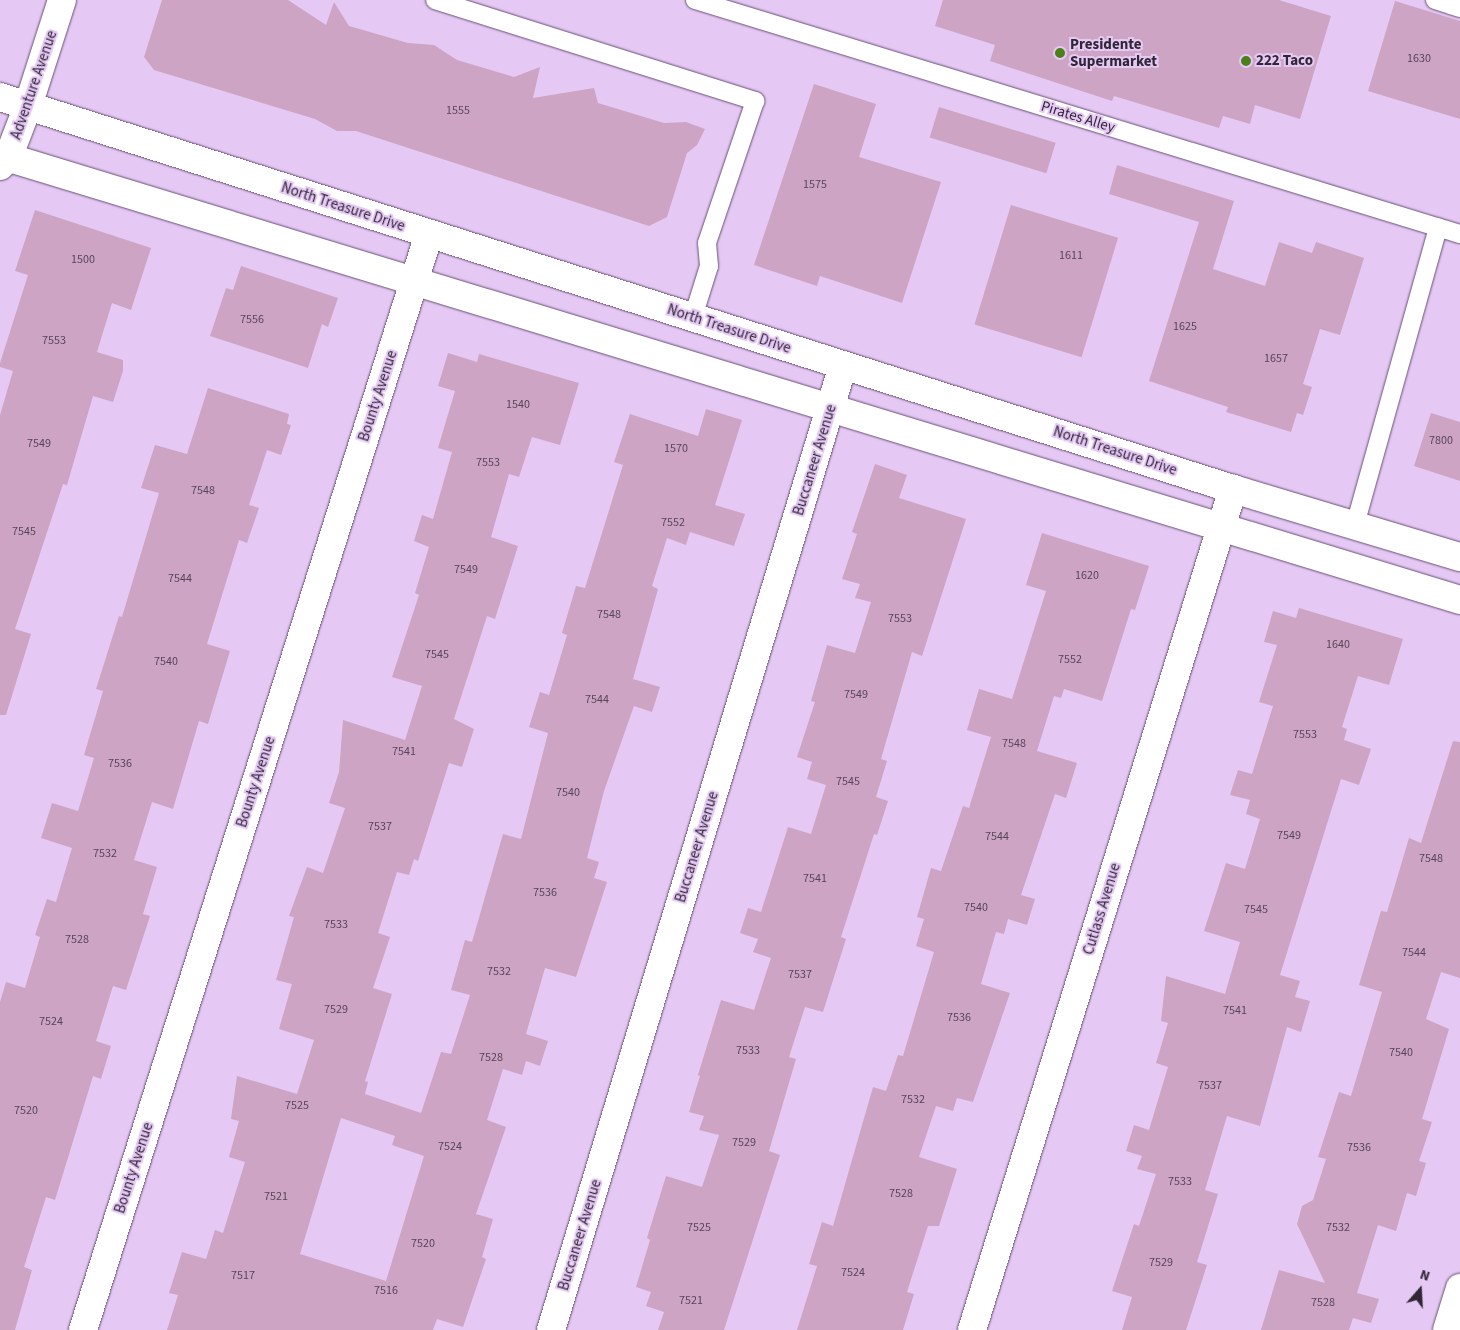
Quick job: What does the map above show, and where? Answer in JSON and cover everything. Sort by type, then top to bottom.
[{"type":"street","name":"Adventure Avenue","points":[[3,160],[28,106],[62,0]]},
{"type":"street","name":"North Treasure Drive","points":[[0,97],[1233,489],[1460,557]]},
{"type":"street","points":[[3,160],[415,280],[830,409],[1460,600]]},
{"type":"street","name":"Bounty Avenue","points":[[83,1330],[429,234]]},
{"type":"street","name":"Buccaneer Avenue","points":[[551,1330],[843,365]]},
{"type":"street","name":"Cutlass Avenue","points":[[972,1330],[1233,489]]},
{"type":"street","points":[[1447,1330],[1460,1288]]},
{"type":"lane","points":[[435,0],[755,101],[707,243],[709,266],[692,317]]},
{"type":"lane","name":"Pirates Alley","points":[[695,0],[1460,234]]},
{"type":"lane","points":[[1435,0],[1460,8]]},
{"type":"lane","points":[[1355,525],[1438,227]]},
{"type":"building","points":[[162,0],[288,0],[326,25],[334,2],[349,26],[408,43],[434,45],[457,60],[514,77],[540,67],[533,98],[594,88],[598,103],[664,123],[686,122],[705,129],[697,145],[687,153],[667,217],[649,226],[356,131],[337,131],[315,119],[154,70],[144,57]]},
{"type":"building","points":[[943,0],[1279,0],[1331,16],[1300,119],[1255,105],[1250,124],[1223,116],[1219,128],[1114,96],[1112,101],[990,61],[995,45],[935,26]]},
{"type":"building","points":[[1395,1],[1460,21],[1460,119],[1368,91]]},
{"type":"building","points":[[814,84],[876,104],[859,157],[941,182],[902,303],[820,276],[817,286],[754,265]]},
{"type":"building","points":[[939,107],[1056,143],[1046,173],[930,138]]},
{"type":"building","points":[[1117,165],[1234,201],[1213,269],[1265,286],[1279,242],[1312,253],[1316,242],[1364,258],[1340,335],[1320,329],[1303,384],[1312,387],[1303,415],[1297,413],[1291,432],[1226,412],[1228,407],[1149,381],[1199,222],[1109,194]]},
{"type":"building","points":[[1011,205],[1118,238],[1082,357],[974,325]]},
{"type":"building","points":[[35,210],[151,248],[131,310],[112,303],[97,352],[123,360],[123,371],[113,402],[93,396],[67,485],[63,484],[15,629],[31,634],[6,715],[0,715],[0,415],[13,371],[0,367],[0,363],[28,275],[15,271]]},
{"type":"building","points":[[241,266],[338,298],[328,327],[322,324],[308,368],[210,336],[226,288],[233,290]]},
{"type":"building","points":[[448,353],[477,362],[479,354],[579,383],[560,445],[532,437],[519,477],[509,474],[491,537],[518,546],[495,619],[487,616],[454,719],[474,729],[462,767],[449,763],[418,861],[414,859],[409,875],[397,872],[378,933],[390,937],[373,988],[392,994],[365,1081],[368,1082],[365,1094],[421,1113],[441,1052],[451,1054],[470,995],[451,990],[465,940],[472,942],[503,834],[521,839],[548,733],[529,727],[540,692],[549,695],[567,635],[562,633],[576,586],[585,588],[623,465],[614,462],[630,414],[698,436],[706,409],[742,420],[715,505],[745,514],[734,546],[690,532],[686,545],[667,538],[652,586],[658,589],[633,679],[660,687],[652,712],[634,706],[604,791],[587,858],[599,862],[594,878],[607,882],[576,977],[545,968],[526,1034],[548,1041],[540,1066],[526,1061],[522,1075],[503,1069],[487,1120],[506,1127],[476,1214],[493,1219],[482,1257],[486,1259],[463,1327],[437,1319],[433,1330],[167,1330],[178,1295],[169,1293],[182,1252],[206,1259],[215,1230],[223,1233],[245,1162],[229,1157],[239,1121],[231,1119],[237,1076],[297,1094],[314,1040],[279,1029],[292,984],[276,980],[294,917],[289,916],[307,867],[323,873],[345,808],[329,803],[339,772],[343,720],[405,740],[422,686],[392,677],[419,595],[415,593],[429,547],[414,541],[422,515],[433,519],[452,452],[438,448],[455,391],[438,386]],"holes":[[[341,1118],[395,1136],[392,1145],[424,1156],[386,1281],[300,1254]]]},
{"type":"building","points":[[208,388],[289,414],[287,424],[291,425],[281,455],[267,450],[249,505],[259,508],[247,543],[239,540],[207,644],[230,651],[208,724],[199,721],[173,809],[152,802],[134,860],[157,867],[143,914],[150,916],[126,990],[113,986],[96,1041],[111,1046],[101,1079],[93,1076],[55,1200],[46,1197],[24,1267],[32,1270],[15,1330],[0,1330],[0,1002],[6,982],[25,988],[40,937],[35,935],[47,899],[56,902],[72,848],[41,838],[52,803],[78,811],[94,758],[84,755],[103,691],[96,689],[119,616],[122,617],[159,493],[141,488],[155,445],[187,454]]},
{"type":"building","points":[[1431,413],[1460,422],[1460,481],[1414,466]]},
{"type":"building","points":[[875,464],[907,475],[899,498],[966,519],[922,656],[912,652],[881,759],[887,761],[876,797],[888,801],[877,835],[874,834],[841,937],[846,939],[823,1012],[805,1007],[789,1057],[796,1059],[769,1151],[780,1155],[724,1330],[658,1330],[664,1312],[646,1306],[651,1292],[636,1287],[650,1240],[647,1238],[666,1176],[702,1187],[719,1135],[699,1130],[704,1116],[689,1112],[700,1076],[698,1075],[721,1000],[754,1010],[771,958],[753,952],[758,939],[740,933],[748,908],[761,912],[788,827],[811,834],[826,785],[807,779],[812,762],[797,757],[815,702],[811,701],[827,645],[855,653],[871,602],[855,598],[860,584],[842,579],[857,534],[852,532]]},
{"type":"building","points":[[1042,533],[1149,566],[1135,610],[1131,609],[1102,701],[1064,689],[1061,698],[1054,696],[1037,751],[1077,763],[1066,798],[1055,794],[1021,895],[1035,899],[1027,925],[1008,919],[1004,934],[996,932],[981,984],[1010,993],[973,1102],[957,1098],[953,1111],[936,1106],[919,1157],[957,1169],[939,1226],[928,1226],[907,1292],[914,1294],[903,1330],[797,1330],[817,1266],[809,1264],[822,1222],[833,1226],[873,1087],[886,1091],[898,1055],[903,1056],[934,952],[916,946],[924,919],[917,917],[931,868],[941,871],[963,806],[969,808],[991,737],[967,730],[979,689],[1012,699],[1046,591],[1026,585]]},
{"type":"building","points":[[1299,608],[1403,639],[1389,685],[1358,676],[1342,727],[1347,729],[1344,740],[1371,749],[1359,785],[1341,779],[1280,975],[1300,981],[1295,997],[1310,1001],[1301,1032],[1287,1027],[1260,1126],[1227,1116],[1205,1190],[1218,1194],[1197,1262],[1207,1265],[1186,1330],[1122,1330],[1132,1297],[1112,1291],[1134,1224],[1139,1226],[1156,1174],[1137,1169],[1142,1156],[1126,1151],[1134,1125],[1149,1130],[1168,1067],[1156,1063],[1168,1023],[1161,1021],[1166,976],[1225,994],[1240,942],[1204,931],[1226,863],[1245,869],[1260,819],[1246,814],[1250,800],[1230,795],[1238,770],[1252,774],[1273,706],[1259,702],[1277,645],[1264,642],[1273,611],[1296,618]]},
{"type":"building","points":[[1453,741],[1460,742],[1460,978],[1441,972],[1426,1019],[1449,1029],[1422,1119],[1432,1122],[1419,1161],[1426,1163],[1416,1196],[1407,1193],[1396,1231],[1378,1225],[1357,1293],[1379,1299],[1371,1323],[1353,1318],[1349,1330],[1261,1330],[1279,1270],[1325,1283],[1297,1224],[1302,1206],[1313,1200],[1326,1159],[1318,1157],[1339,1092],[1351,1096],[1382,992],[1359,985],[1381,911],[1387,912],[1409,838],[1421,843]]},
{"type":"place","name":"Presidente Supermarket","points":[[1060,53]]},
{"type":"place","name":"222 Taco","points":[[1246,61]]}]
